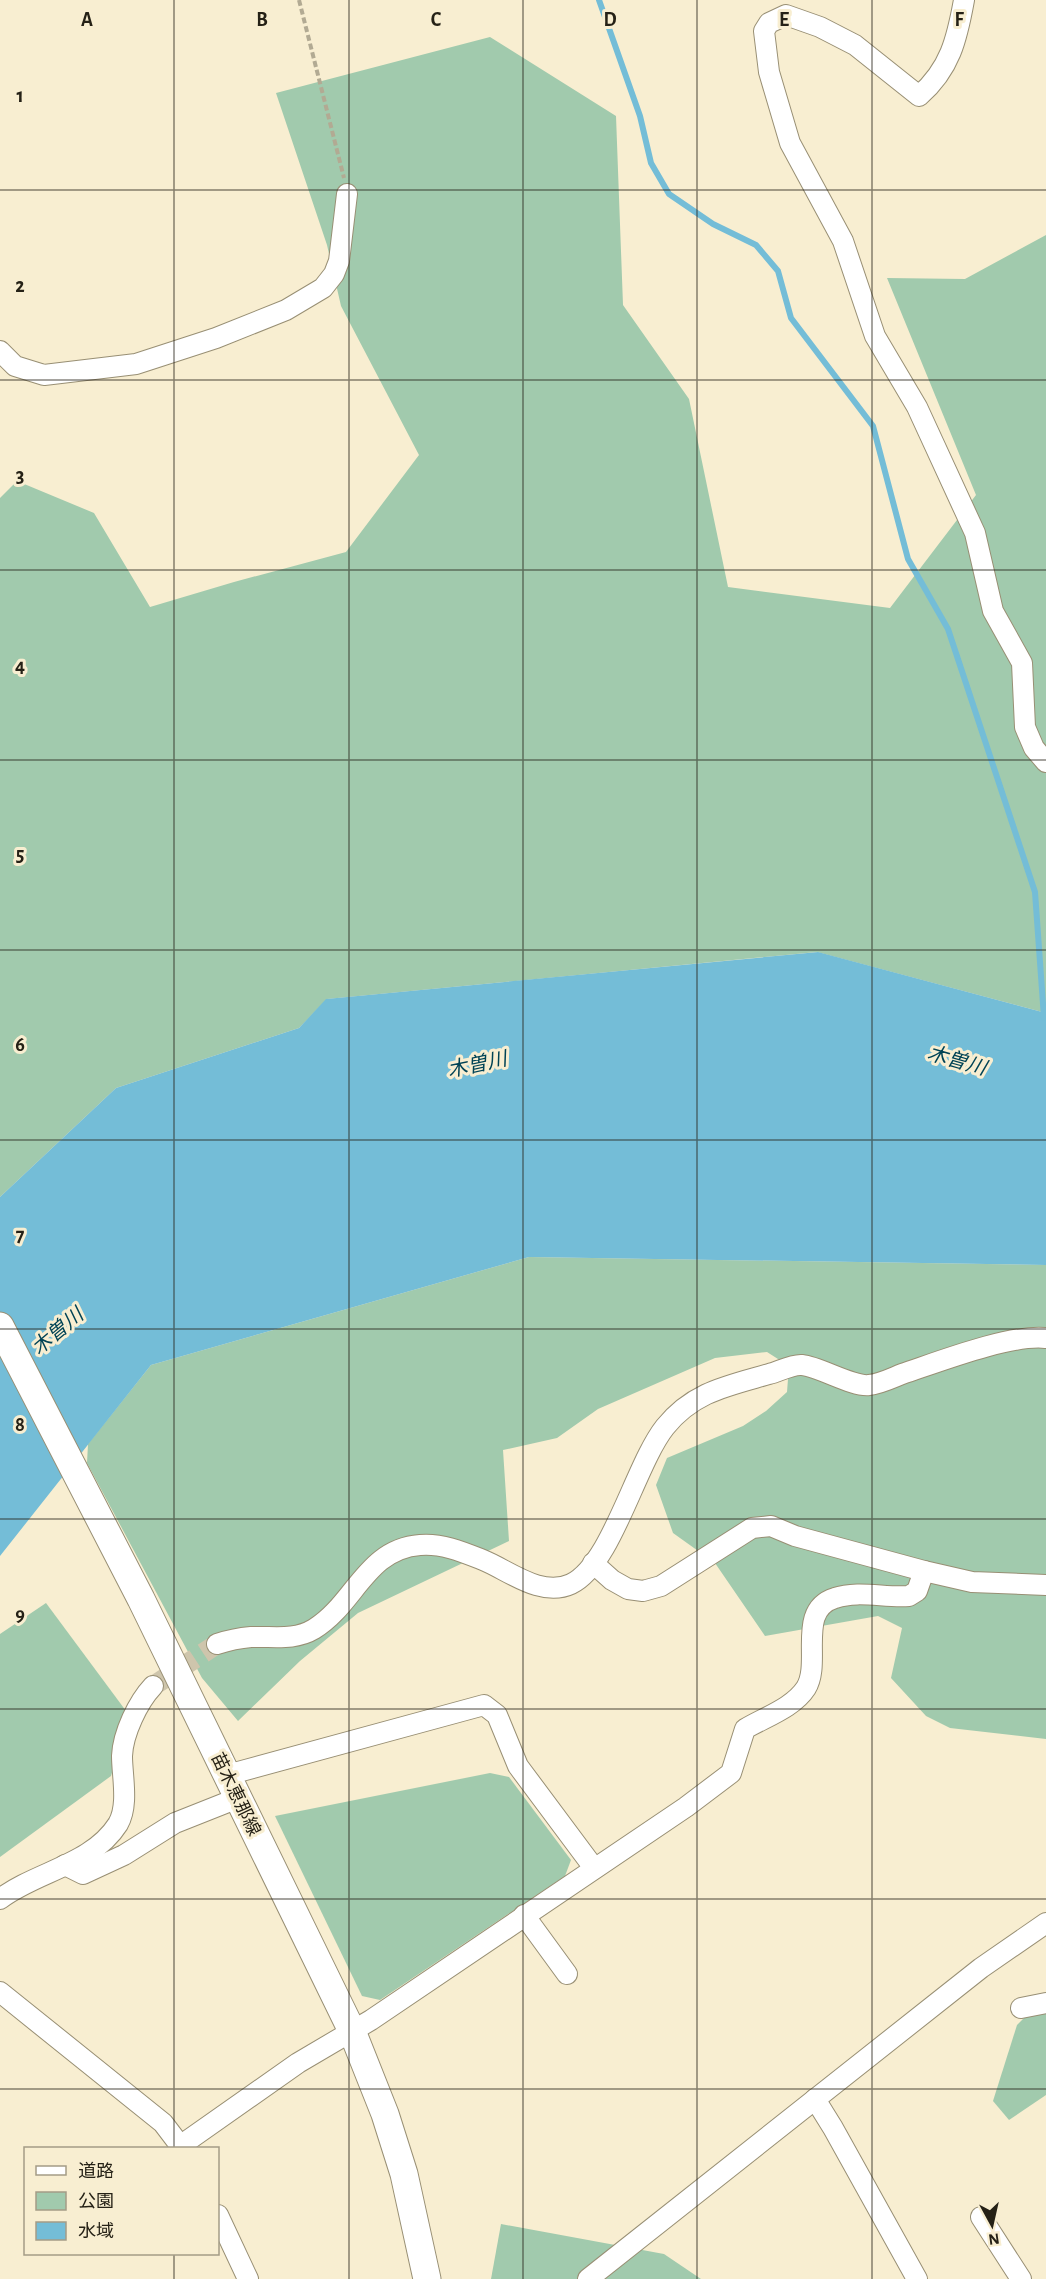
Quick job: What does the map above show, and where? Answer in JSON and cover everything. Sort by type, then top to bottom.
[{"type":"main road","name":"苗木恵那線","points":[[0,1326],[141,1599],[352,2031],[385,2114],[404,2174],[427,2279]]},
{"type":"street","points":[[964,0],[957,35],[948,59],[933,83],[919,96],[855,45],[820,27],[786,15],[769,24],[764,31],[769,72],[790,143],[843,241],[874,336],[917,407],[975,533],[993,610],[1022,663],[1025,727],[1034,748],[1046,762]]},
{"type":"street","points":[[0,351],[15,366],[44,375],[136,364],[216,338],[286,310],[323,288],[334,274],[339,261],[348,194]]},
{"type":"street","points":[[217,1644],[235,1638],[284,1639],[313,1631],[337,1612],[374,1564],[399,1550],[419,1545],[445,1546],[484,1560],[531,1584],[555,1588],[569,1585],[582,1577],[604,1547],[663,1429],[684,1407],[709,1391],[801,1365],[867,1386],[969,1352],[1033,1337],[1046,1338]]},
{"type":"street","points":[[593,1563],[612,1580],[628,1589],[643,1591],[661,1586],[752,1528],[771,1526],[795,1536],[972,1582],[1046,1585]]},
{"type":"street","points":[[0,1992],[163,2123],[181,2147],[298,2063],[352,2031],[686,1807],[731,1773],[745,1729],[789,1705],[805,1689],[810,1679],[814,1618],[820,1607],[832,1598],[848,1595],[909,1596],[917,1591],[924,1571]]},
{"type":"street","points":[[0,1899],[94,1850],[118,1823],[123,1809],[123,1747],[141,1704],[153,1686]]},
{"type":"street","points":[[65,1864],[83,1874],[124,1855],[233,1787],[484,1705],[497,1715],[518,1767],[594,1868]]},
{"type":"street","points":[[524,1915],[567,1974]]},
{"type":"street","points":[[588,2279],[981,1968],[1046,1923]]},
{"type":"street","points":[[1021,2008],[1046,2003]]},
{"type":"street","points":[[815,2100],[833,2127],[917,2279]]},
{"type":"street","points":[[219,2217],[248,2279]]},
{"type":"street","points":[[981,2217],[1021,2279]]},
{"type":"path","points":[[300,0],[348,194]]},
{"type":"green space","points":[[490,37],[616,116],[623,305],[689,399],[728,587],[890,608],[976,495],[887,278],[965,279],[1046,235],[1046,1013],[817,952],[327,999],[299,1028],[116,1088],[0,1197],[0,498],[17,481],[94,513],[150,607],[346,552],[419,455],[341,306],[327,245],[276,93]]},
{"type":"green space","points":[[529,1257],[1046,1265],[1046,1739],[950,1728],[926,1716],[891,1678],[902,1628],[878,1616],[765,1636],[715,1563],[673,1533],[656,1485],[667,1458],[743,1426],[766,1411],[787,1392],[789,1366],[767,1352],[715,1358],[598,1409],[557,1438],[503,1450],[509,1541],[358,1613],[300,1661],[238,1721],[202,1678],[87,1463],[88,1444],[151,1365]]},
{"type":"green space","points":[[46,1603],[129,1715],[111,1776],[0,1857],[0,1634]]},
{"type":"green space","points":[[490,1773],[509,1777],[571,1860],[565,1876],[380,2000],[362,1996],[275,1816]]},
{"type":"green space","points":[[1046,1996],[1046,2095],[1009,2120],[993,2101],[1017,2025]]},
{"type":"green space","points":[[501,2224],[664,2254],[701,2279],[491,2279]]},
{"type":"water","name":"木曽川","points":[[818,952],[1046,1013],[1046,1265],[529,1257],[151,1365],[0,1556],[0,1197],[116,1088],[299,1028],[326,999]]},
{"type":"waterway","points":[[599,0],[640,116],[651,163],[669,194],[713,224],[756,245],[778,271],[791,318],[873,426],[908,559],[948,629],[1035,892],[1044,1018]]},
{"type":"tunnel","points":[[153,1686],[217,1644]]}]
